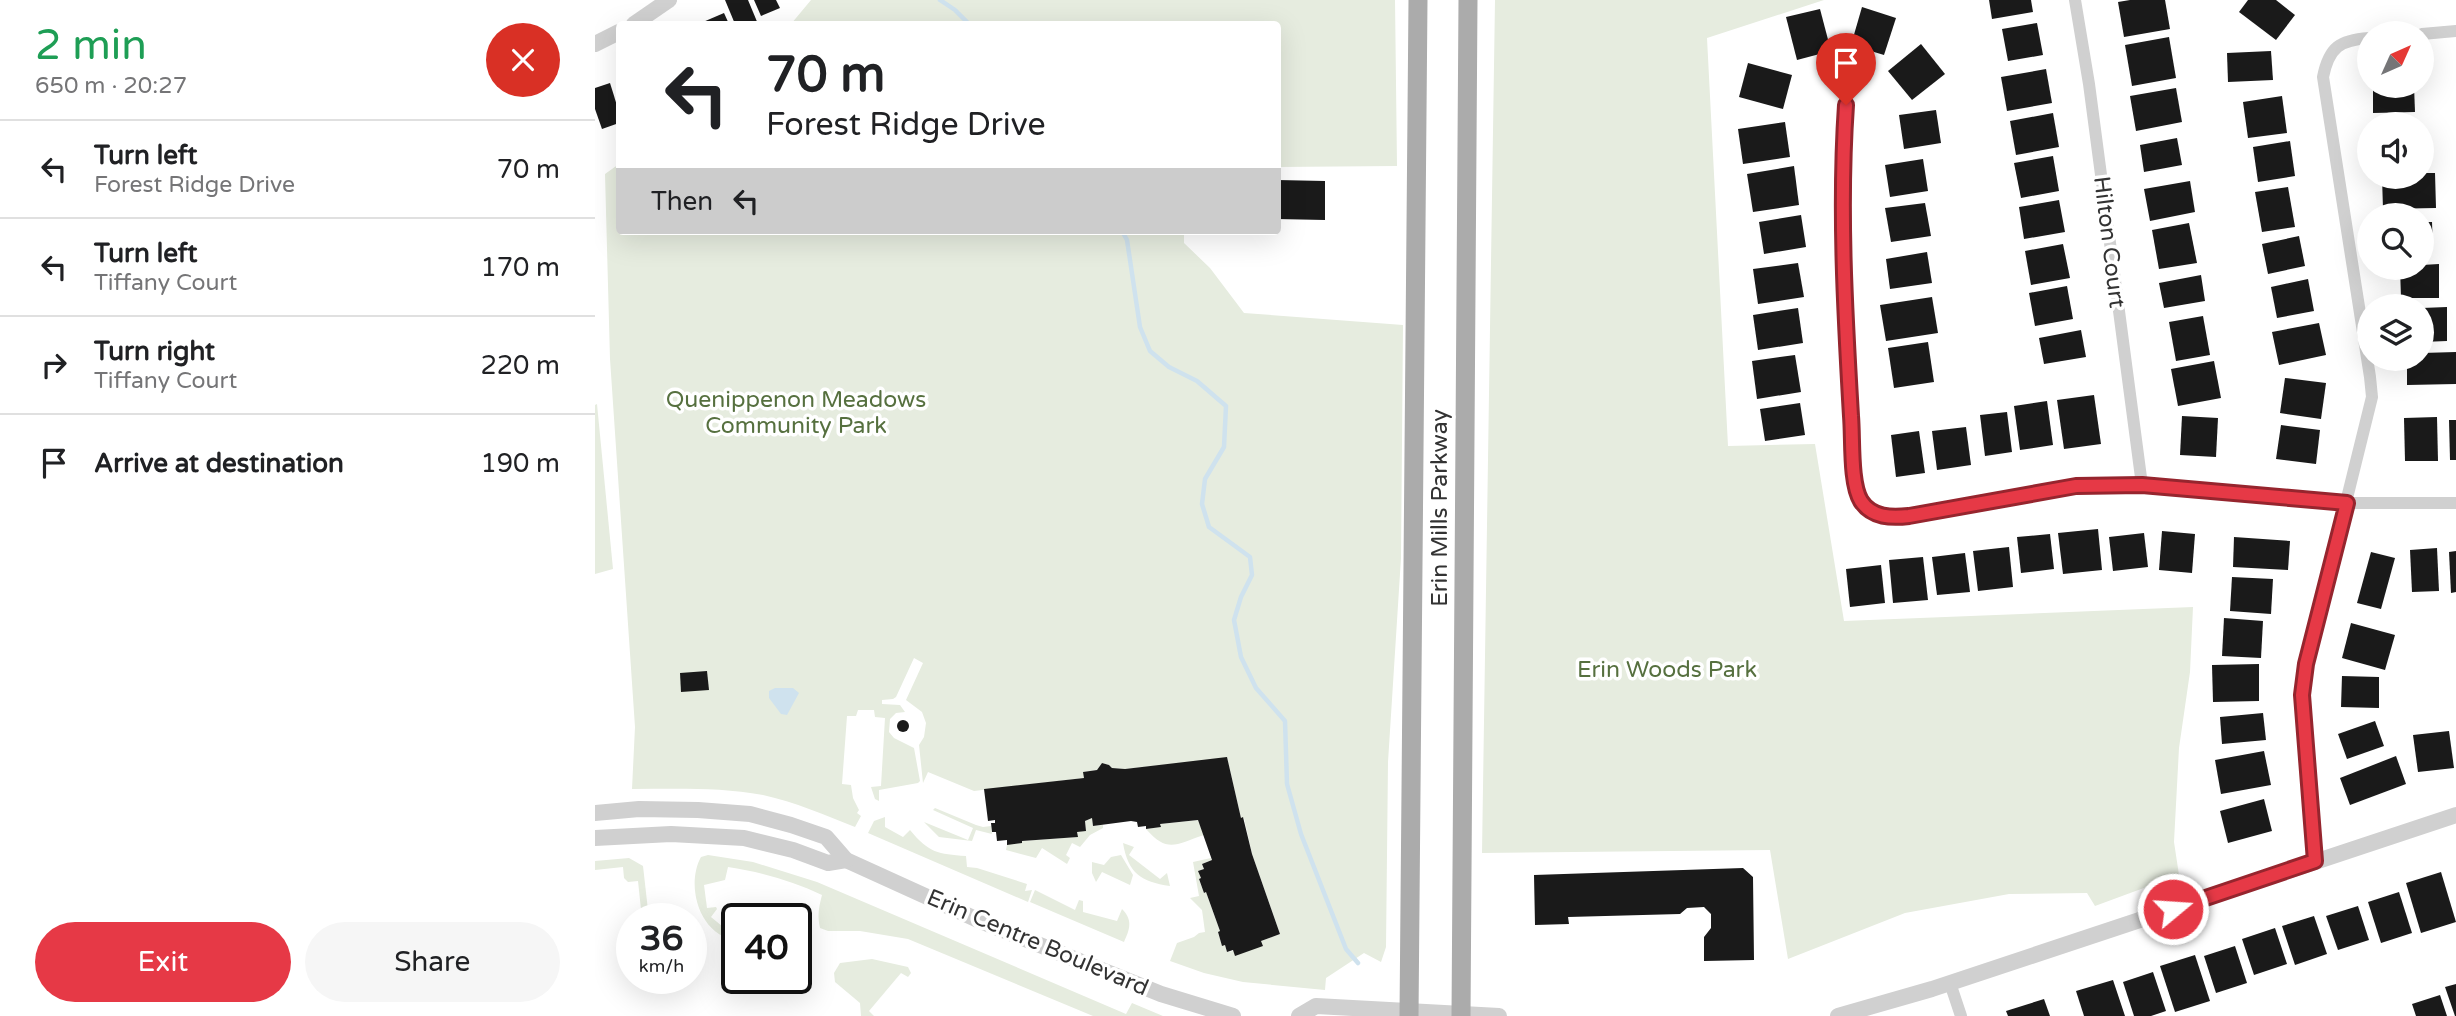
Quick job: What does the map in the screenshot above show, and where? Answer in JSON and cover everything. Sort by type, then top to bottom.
[{"type":"main road","name":"Erin Mills Parkway","points":[[1409,1014],[1418,0]]},
{"type":"main road","name":"Erin Mills Parkway","points":[[1462,1015],[1468,0]]},
{"type":"street","points":[[638,21],[669,0]]},
{"type":"street","name":"Hilton Court","points":[[2075,0],[2089,84],[2142,485]]},
{"type":"street","points":[[2434,33],[2456,31]]},
{"type":"street","points":[[595,44],[616,34]]},
{"type":"street","points":[[2315,861],[2302,695],[2306,664],[2372,397],[2323,77],[2326,62],[2335,46],[2357,39]]},
{"type":"street","points":[[1846,105],[1842,164],[1848,364],[1857,489],[1865,506],[1883,517],[1896,518],[2076,486],[2142,485],[2347,503],[2456,503]]},
{"type":"street","name":"Erin Centre Boulevard","points":[[595,813],[655,809],[750,814],[826,837],[846,860],[978,920],[1161,994],[1233,1016]]},
{"type":"street","points":[[1838,1016],[1950,983],[2456,815]]},
{"type":"street","name":"Erin Centre Boulevard","points":[[595,838],[702,834],[744,838],[793,850],[828,863],[846,860]]},
{"type":"street","points":[[1950,983],[1961,1016]]},
{"type":"street","points":[[1299,1016],[1316,1006],[1409,1014],[1499,1016]]},
{"type":"green space","points":[[811,0],[1395,0],[1397,166],[1281,167],[1281,21],[794,21]]},
{"type":"green space","name":"Erin Woods Park","points":[[1495,0],[1824,0],[1707,38],[1728,446],[1815,444],[1844,621],[2193,607],[2190,672],[2179,748],[2174,842],[2179,875],[2095,906],[2087,893],[2009,894],[1905,913],[1788,959],[1770,850],[1482,853]]},
{"type":"green space","name":"Quenippenon Meadows Community Park","points":[[616,166],[616,235],[1184,235],[1184,243],[1210,268],[1244,313],[1403,325],[1401,558],[1388,762],[1386,947],[1381,962],[1364,953],[1326,978],[1325,990],[1243,982],[1204,973],[1170,961],[1177,943],[1205,932],[1202,910],[1190,898],[1199,896],[1193,862],[1212,860],[1202,864],[1204,869],[1199,871],[1199,880],[1204,893],[1206,892],[1220,931],[1218,933],[1222,945],[1225,945],[1227,952],[1263,946],[1261,941],[1280,934],[1252,854],[1244,818],[1241,818],[1227,758],[1125,769],[1112,768],[1102,763],[1097,770],[1084,772],[1084,778],[974,791],[928,772],[923,783],[919,745],[924,737],[926,723],[922,712],[906,700],[923,663],[914,658],[896,697],[882,700],[882,704],[900,705],[905,712],[896,713],[890,719],[889,732],[894,738],[914,748],[920,781],[879,790],[879,801],[875,799],[871,787],[881,786],[885,718],[875,717],[874,710],[858,710],[856,716],[847,716],[842,784],[851,785],[859,810],[857,813],[861,816],[855,827],[798,805],[747,792],[632,789],[635,727],[610,359],[605,174]]},
{"type":"green space","points":[[597,404],[613,569],[595,574],[595,405]]},
{"type":"green space","points":[[935,808],[976,825],[991,826],[992,834],[976,830],[972,841],[939,837],[924,822],[968,840],[973,828],[933,810]]},
{"type":"green space","points":[[885,817],[885,827],[903,837],[910,830],[935,851],[966,856],[967,867],[1027,884],[1025,891],[1032,890],[1028,902],[868,833],[874,821]]},
{"type":"green space","points":[[1092,818],[1093,826],[1103,825],[1103,828],[1090,835],[1080,847],[1072,843],[1066,855],[1070,858],[1067,864],[1042,848],[1036,858],[1006,850],[1007,845],[1022,841],[1077,837],[1077,832],[1086,830],[1085,821]]},
{"type":"green space","points":[[1198,820],[1204,835],[1179,844],[1160,842],[1146,829],[1160,827],[1160,824]]},
{"type":"green space","points":[[1123,843],[1134,847],[1129,855],[1160,879],[1167,873],[1170,886],[1151,882],[1137,874],[1128,862]]},
{"type":"green space","points":[[708,855],[753,862],[817,882],[1126,1014],[1132,1003],[1163,1016],[1093,1016],[908,939],[860,931],[828,931],[820,928],[819,923],[822,895],[800,885],[753,872],[728,867],[725,880],[704,885],[706,903],[698,903],[695,882],[701,857]]},
{"type":"green space","points":[[1121,855],[1133,875],[1130,885],[1102,872],[1096,882],[1092,873],[1092,862],[1104,865],[1111,857]]},
{"type":"green space","points":[[629,858],[643,866],[647,903],[640,903],[638,881],[628,882],[624,878],[623,867],[595,870],[595,861]]},
{"type":"green space","points":[[1035,890],[1075,910],[1079,900],[1083,901],[1083,912],[1117,921],[1122,909],[1128,917],[1129,925],[1124,942],[1030,902]]},
{"type":"green space","points":[[716,907],[711,917],[721,925],[721,935],[707,922],[707,908]]},
{"type":"green space","points":[[872,959],[908,967],[911,973],[908,977],[901,973],[869,1011],[874,1016],[861,1016],[860,1003],[835,982],[834,973],[840,963]]},
{"type":"water","points":[[775,688],[793,688],[799,693],[787,715],[781,714],[769,698],[769,691]]},
{"type":"building","points":[[725,0],[748,0],[757,21],[734,21]]},
{"type":"building","points":[[754,0],[776,0],[780,8],[761,16]]},
{"type":"building","points":[[1989,0],[2031,0],[2033,12],[1992,19]]},
{"type":"building","points":[[2165,0],[2170,29],[2124,37],[2118,2]]},
{"type":"building","points":[[2248,0],[2276,0],[2295,15],[2276,40],[2239,12]]},
{"type":"building","points":[[1862,7],[1896,18],[1884,55],[1851,45]]},
{"type":"building","points":[[1820,9],[1831,51],[1797,60],[1786,17]]},
{"type":"building","points":[[724,13],[728,21],[705,21]]},
{"type":"building","points":[[2037,23],[2043,55],[2008,61],[2002,29]]},
{"type":"building","points":[[2169,37],[2176,78],[2132,86],[2125,45]]},
{"type":"building","points":[[1921,44],[1945,74],[1912,100],[1888,71]]},
{"type":"building","points":[[2271,51],[2273,80],[2228,82],[2227,53]]},
{"type":"building","points":[[1748,63],[1792,75],[1783,109],[1739,97]]},
{"type":"building","points":[[2046,69],[2052,103],[2007,111],[2001,77]]},
{"type":"building","points":[[610,83],[616,102],[616,124],[602,129],[595,109],[595,88]]},
{"type":"building","points":[[2176,88],[2182,122],[2136,131],[2130,96]]},
{"type":"building","points":[[2282,96],[2287,133],[2248,138],[2243,102]]},
{"type":"building","points":[[2373,98],[2414,98],[2415,112],[2373,112]]},
{"type":"building","points":[[1936,110],[1941,143],[1904,149],[1899,115]]},
{"type":"building","points":[[2053,113],[2059,147],[2016,155],[2010,121]]},
{"type":"building","points":[[1785,122],[1790,157],[1743,164],[1738,129]]},
{"type":"building","points":[[2177,138],[2182,165],[2144,172],[2140,145]]},
{"type":"building","points":[[2290,141],[2295,176],[2258,182],[2253,147]]},
{"type":"building","points":[[2053,156],[2059,191],[2021,198],[2014,163]]},
{"type":"building","points":[[1923,159],[1928,191],[1890,197],[1885,165]]},
{"type":"building","points":[[1794,166],[1799,205],[1753,212],[1747,174]]},
{"type":"building","points":[[2435,173],[2436,208],[2434,203],[2383,203],[2382,189],[2434,189]]},
{"type":"building","points":[[1281,180],[1325,181],[1325,220],[1281,219]]},
{"type":"building","points":[[2190,181],[2195,212],[2150,221],[2144,189]]},
{"type":"building","points":[[2288,187],[2295,227],[2262,232],[2255,192]]},
{"type":"building","points":[[2059,200],[2065,232],[2024,239],[2019,207]]},
{"type":"building","points":[[1925,203],[1931,236],[1891,242],[1885,208]]},
{"type":"building","points":[[1801,215],[1806,247],[1764,254],[1759,222]]},
{"type":"building","points":[[2189,223],[2197,263],[2159,269],[2152,230]]},
{"type":"building","points":[[2299,236],[2305,266],[2268,274],[2262,244]]},
{"type":"building","points":[[2063,244],[2070,278],[2031,285],[2025,251]]},
{"type":"building","points":[[1927,252],[1932,283],[1890,289],[1886,259]]},
{"type":"building","points":[[1798,263],[1804,297],[1758,304],[1753,269]]},
{"type":"building","points":[[2434,264],[2439,264],[2439,298],[2434,298],[2434,294],[2401,294],[2400,280],[2434,280]]},
{"type":"building","points":[[2201,275],[2205,301],[2164,308],[2159,283]]},
{"type":"building","points":[[2308,279],[2314,311],[2277,318],[2271,287]]},
{"type":"building","points":[[2067,286],[2073,319],[2035,326],[2029,293]]},
{"type":"building","points":[[1932,297],[1938,333],[1886,341],[1880,305]]},
{"type":"building","points":[[2447,307],[2447,341],[2434,342],[2434,308]]},
{"type":"building","points":[[1798,308],[1803,343],[1758,350],[1753,315]]},
{"type":"building","points":[[2203,316],[2210,355],[2176,361],[2169,322]]},
{"type":"building","points":[[2319,323],[2326,355],[2279,365],[2272,332]]},
{"type":"building","points":[[2081,330],[2086,357],[2044,364],[2039,338]]},
{"type":"building","points":[[1928,342],[1934,382],[1894,388],[1888,348]]},
{"type":"building","points":[[2456,352],[2456,384],[2407,385],[2407,371],[2434,371],[2434,353]]},
{"type":"building","points":[[1795,355],[1801,392],[1757,399],[1752,361]]},
{"type":"building","points":[[2214,361],[2221,398],[2178,406],[2171,369]]},
{"type":"building","points":[[2285,378],[2326,383],[2321,419],[2280,413]]},
{"type":"building","points":[[2094,395],[2101,444],[2064,449],[2057,400]]},
{"type":"building","points":[[2047,401],[2053,445],[2020,450],[2014,406]]},
{"type":"building","points":[[1800,403],[1805,435],[1765,441],[1760,409]]},
{"type":"building","points":[[2007,412],[2012,452],[1985,456],[1980,415]]},
{"type":"building","points":[[2182,416],[2218,418],[2216,457],[2180,455]]},
{"type":"building","points":[[2437,417],[2438,461],[2405,461],[2404,418]]},
{"type":"building","points":[[2449,420],[2456,420],[2456,460],[2450,460]]},
{"type":"building","points":[[2281,425],[2320,430],[2316,464],[2276,459]]},
{"type":"building","points":[[1966,427],[1971,465],[1937,470],[1932,431]]},
{"type":"building","points":[[1919,431],[1925,473],[1896,477],[1891,435]]},
{"type":"building","points":[[2098,529],[2102,570],[2063,574],[2058,533]]},
{"type":"building","points":[[2162,531],[2195,534],[2192,573],[2159,570]]},
{"type":"building","points":[[2144,533],[2148,567],[2113,571],[2109,537]]},
{"type":"building","points":[[2050,534],[2054,569],[2021,573],[2017,537]]},
{"type":"building","points":[[2234,537],[2290,541],[2288,570],[2233,567]]},
{"type":"building","points":[[2009,547],[2013,587],[1978,591],[1973,551]]},
{"type":"building","points":[[2437,548],[2439,591],[2412,592],[2410,550]]},
{"type":"building","points":[[2456,551],[2456,592],[2451,593],[2449,552]]},
{"type":"building","points":[[2371,552],[2395,558],[2381,609],[2357,603]]},
{"type":"building","points":[[1965,553],[1970,592],[1937,595],[1932,557]]},
{"type":"building","points":[[1923,557],[1928,600],[1893,603],[1889,560]]},
{"type":"building","points":[[1881,565],[1885,603],[1850,607],[1846,569]]},
{"type":"building","points":[[2232,577],[2273,579],[2271,614],[2230,611]]},
{"type":"building","points":[[2224,618],[2263,621],[2261,658],[2222,656]]},
{"type":"building","points":[[2351,623],[2395,635],[2385,670],[2342,658]]},
{"type":"building","points":[[2259,664],[2259,701],[2213,702],[2212,665]]},
{"type":"building","points":[[707,671],[709,690],[681,692],[680,673]]},
{"type":"building","points":[[2342,676],[2379,677],[2379,708],[2341,707]]},
{"type":"building","points":[[2263,713],[2266,740],[2222,744],[2220,717]]},
{"type":"building","points":[[903,720],[909,726],[903,732],[897,726]]},
{"type":"building","points":[[2375,721],[2384,746],[2347,759],[2338,734]]},
{"type":"building","points":[[2449,731],[2454,768],[2418,772],[2413,735]]},
{"type":"building","points":[[2264,751],[2271,785],[2221,794],[2215,760]]},
{"type":"building","points":[[2396,756],[2406,784],[2350,805],[2340,778]]},
{"type":"building","points":[[1227,757],[1241,818],[1243,817],[1252,854],[1280,934],[1261,941],[1263,946],[1235,956],[1233,950],[1227,952],[1225,945],[1222,946],[1218,932],[1220,931],[1199,879],[1201,878],[1198,871],[1204,869],[1202,864],[1212,860],[1198,820],[1160,824],[1161,827],[1146,829],[1146,826],[1138,827],[1137,822],[1131,821],[1093,826],[1092,818],[1085,821],[1086,831],[1077,832],[1078,837],[1022,841],[1007,845],[1007,840],[997,841],[996,832],[992,832],[991,823],[995,823],[995,820],[988,821],[984,789],[1084,778],[1083,772],[1097,770],[1102,763],[1112,768],[1125,769]]},
{"type":"building","points":[[2264,799],[2272,831],[2228,843],[2220,811]]},
{"type":"building","points":[[1743,868],[1753,877],[1754,960],[1704,961],[1704,937],[1711,928],[1711,914],[1704,907],[1687,908],[1680,914],[1568,917],[1569,924],[1535,925],[1534,875]]},
{"type":"building","points":[[2441,872],[2456,922],[2421,933],[2406,883]]},
{"type":"building","points":[[2399,892],[2412,933],[2381,943],[2368,902]]},
{"type":"building","points":[[2358,906],[2369,940],[2338,950],[2326,916]]},
{"type":"building","points":[[2314,916],[2327,954],[2295,965],[2282,926]]},
{"type":"building","points":[[2275,928],[2287,964],[2254,975],[2242,939]]},
{"type":"building","points":[[2235,946],[2247,983],[2216,993],[2204,956]]},
{"type":"building","points":[[2195,955],[2210,1001],[2175,1012],[2160,966]]},
{"type":"building","points":[[2153,972],[2166,1011],[2151,1016],[2134,1016],[2123,982]]},
{"type":"building","points":[[2113,980],[2125,1016],[2084,1016],[2076,991]]},
{"type":"building","points":[[2456,984],[2456,1016],[2455,1016],[2445,987]]},
{"type":"building","points":[[2440,995],[2447,1016],[2416,1016],[2412,1004]]},
{"type":"building","points":[[2044,999],[2050,1016],[2008,1016],[2006,1011]]},
{"type":"waterway","points":[[940,0],[966,21]]},
{"type":"waterway","points":[[1124,235],[1140,327],[1150,351],[1169,367],[1197,381],[1226,406],[1224,447],[1205,479],[1202,504],[1209,527],[1250,557],[1252,575],[1234,620],[1241,657],[1256,688],[1285,721],[1287,784],[1301,834],[1346,949],[1358,963]]},
{"type":"route","points":[[1846,105],[1842,164],[1848,364],[1857,489],[1860,500],[1872,512],[1883,517],[1896,518],[2076,486],[2142,485],[2347,503],[2306,664],[2302,695],[2315,861],[2173,909]]}]
